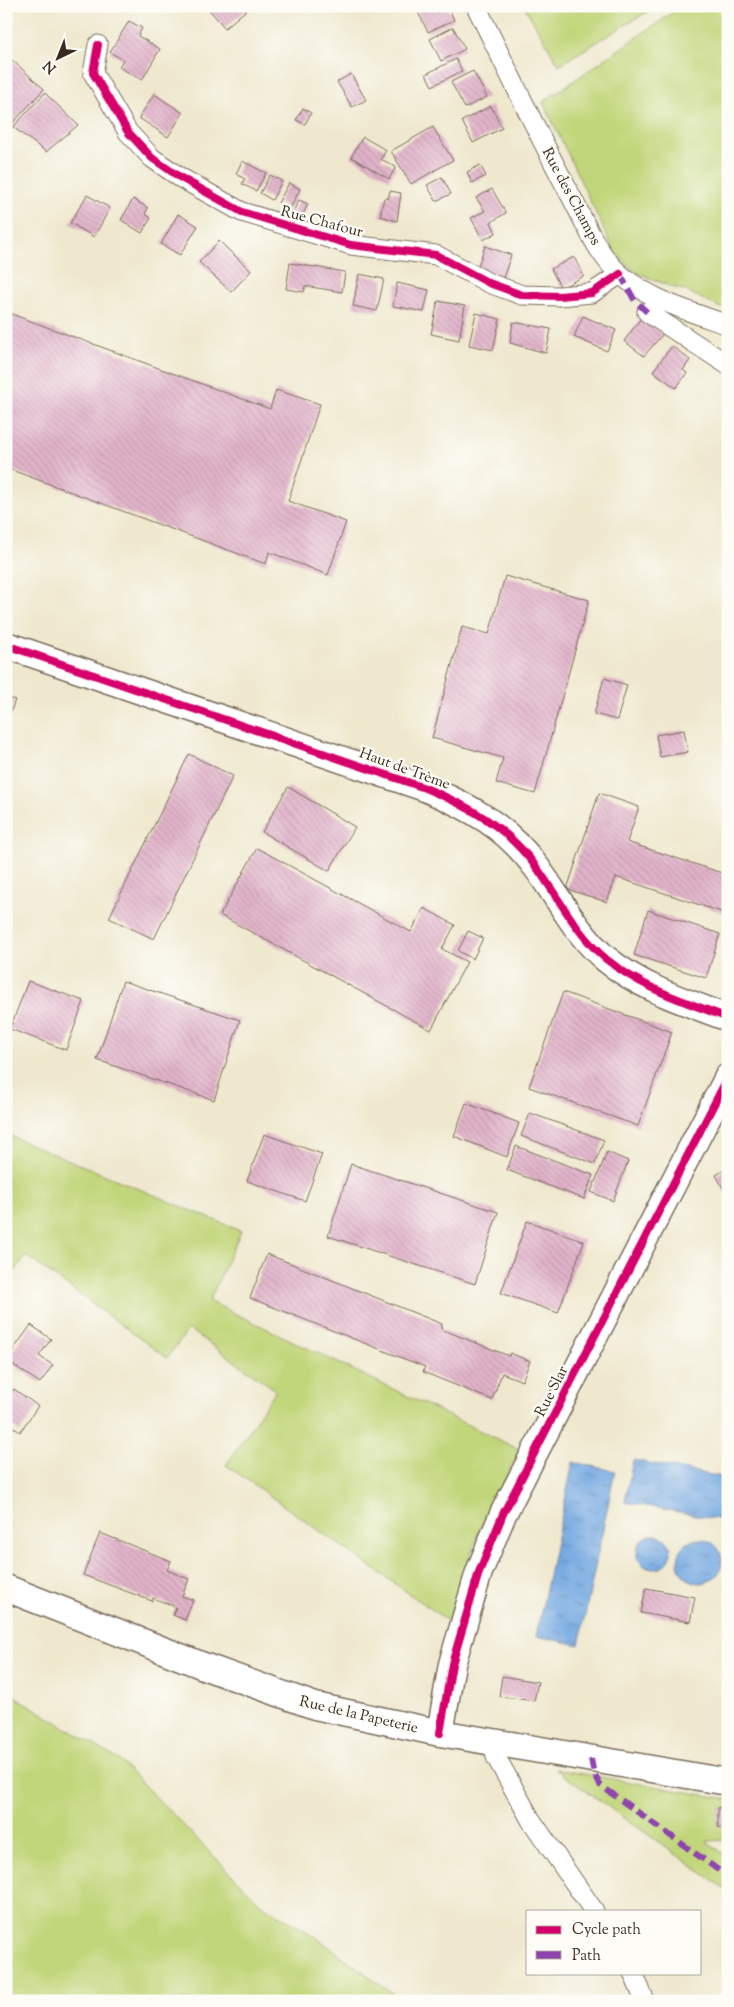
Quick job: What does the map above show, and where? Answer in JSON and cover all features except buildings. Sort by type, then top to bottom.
[{"type":"street","name":"Rue des Champs","points":[[476,6],[597,245],[620,274],[638,288],[662,301],[727,323]]},
{"type":"street","name":"Rue Chafour","points":[[98,45],[93,73],[128,132],[152,158],[181,178],[242,212],[351,245],[436,255],[483,280],[522,295],[560,296],[592,293],[620,274]]},
{"type":"street","points":[[647,312],[728,365]]},
{"type":"street","name":"Haut de Trème","points":[[6,645],[425,788],[465,804],[504,831],[536,867],[577,927],[605,958],[641,984],[728,1018]]},
{"type":"street","name":"Rue Slar","points":[[440,1733],[452,1664],[478,1572],[500,1522],[728,1077]]},
{"type":"street","name":"Rue de la Papeterie","points":[[6,1588],[262,1689],[315,1706],[440,1733],[728,1782]]},
{"type":"street","points":[[493,1742],[496,1757],[531,1820],[593,1910]]},
{"type":"street","points":[[633,1974],[644,2001]]},
{"type":"green space","points":[[524,6],[657,6],[559,65]]},
{"type":"green space","points":[[682,6],[728,6],[728,304],[721,308],[684,290],[635,272],[615,253],[543,102]]},
{"type":"green space","points":[[6,1134],[241,1231],[209,1301],[520,1450],[480,1528],[448,1621],[226,1465],[276,1390],[189,1329],[167,1358],[26,1256],[6,1283]]},
{"type":"green space","points":[[6,1691],[119,1760],[261,1904],[313,1935],[403,2001],[6,2001]]},
{"type":"green space","points":[[555,1769],[728,1799],[728,1840],[706,1841],[728,1857],[728,1891]]},
{"type":"water","points":[[633,1460],[728,1478],[728,1521],[625,1502]]},
{"type":"water","points":[[573,1462],[615,1471],[579,1645],[536,1636]]},
{"type":"water","points":[[654,1535],[666,1540],[671,1552],[666,1564],[654,1569],[642,1564],[637,1552],[642,1540]]},
{"type":"water","points":[[704,1539],[716,1545],[721,1552],[721,1570],[716,1577],[709,1582],[696,1583],[684,1577],[679,1570],[678,1557],[684,1545],[691,1540]]},
{"type":"marked path","points":[[620,274],[635,301],[647,312]]},
{"type":"marked path","points":[[591,1759],[594,1774],[600,1785],[728,1877]]},
{"type":"cycle path","points":[[98,45],[93,73],[128,132],[152,158],[181,178],[242,212],[351,245],[436,255],[489,283],[522,295],[560,296],[592,293],[620,274]]},
{"type":"cycle path","points":[[6,645],[425,788],[458,803],[487,820],[513,841],[537,868],[577,928],[606,959],[649,986],[728,1018]]},
{"type":"cycle path","points":[[440,1733],[452,1664],[479,1572],[503,1514],[728,1077]]}]
